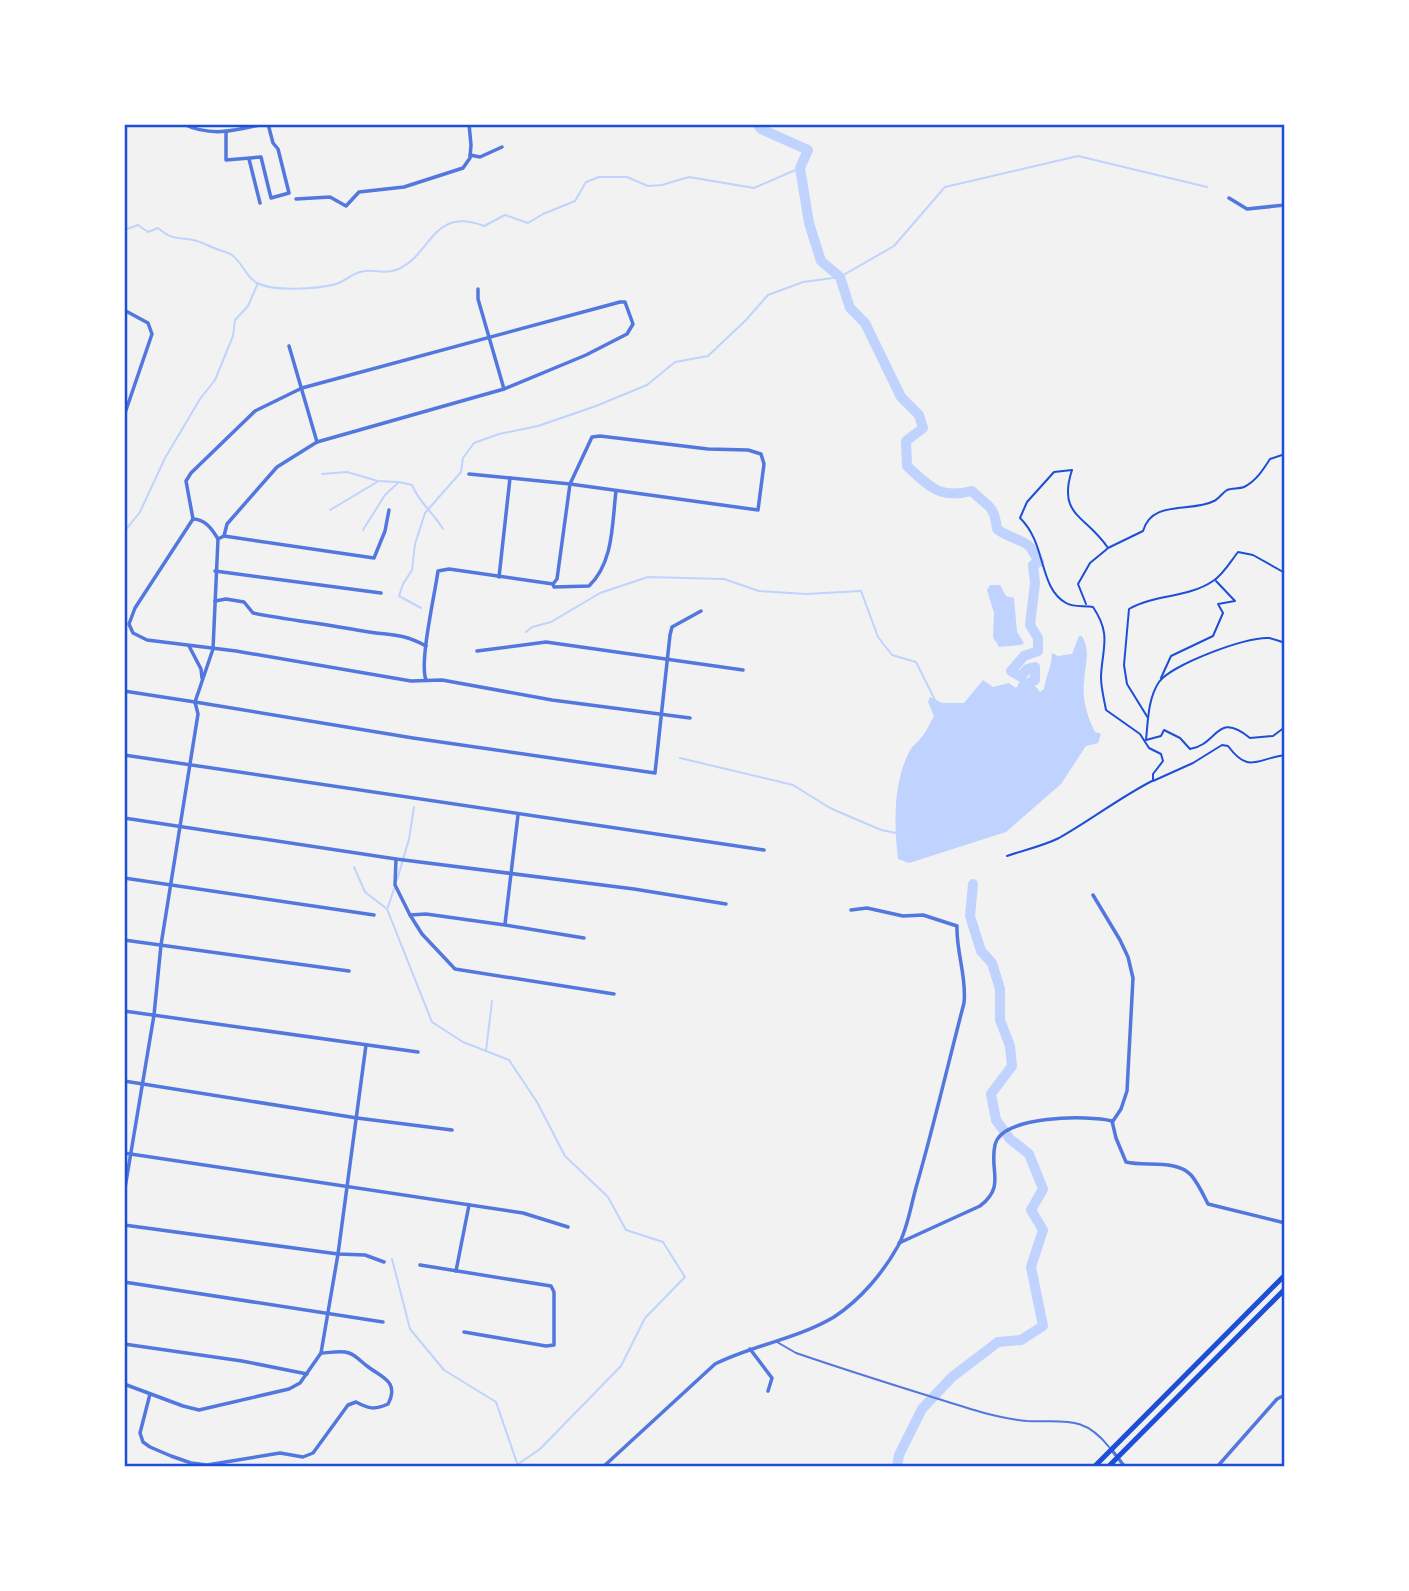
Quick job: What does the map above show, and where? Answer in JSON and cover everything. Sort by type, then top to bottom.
[{"type":"main road","points":[[1094,1467],[1285,1275]]},
{"type":"main road","points":[[1108,1467],[1285,1289]]},
{"type":"street","points":[[183,124],[192,129],[226,133],[263,124]]},
{"type":"street","points":[[226,133],[226,160],[261,157],[271,198],[289,193],[278,149],[273,143],[268,124]]},
{"type":"street","points":[[296,199],[330,197],[346,206],[359,192],[404,187],[463,168],[470,155],[469,124]]},
{"type":"street","points":[[470,155],[480,157],[502,148]]},
{"type":"street","points":[[249,159],[260,203]]},
{"type":"street","points":[[1229,198],[1247,209],[1285,205]]},
{"type":"street","points":[[478,289],[478,299],[504,389]]},
{"type":"street","points":[[224,536],[227,524],[277,467],[317,442],[504,389],[586,355],[627,334],[633,324],[625,302],[302,388],[255,411],[186,481],[193,519],[135,608],[129,624],[133,633],[147,639],[411,681],[442,680],[552,701],[690,718]]},
{"type":"street","points":[[124,310],[148,323],[152,334],[124,416]]},
{"type":"street","points":[[289,346],[317,442]]},
{"type":"street","points":[[469,474],[570,484],[758,510],[764,464],[761,454],[748,450],[708,449],[592,437],[570,484],[557,579],[553,584]]},
{"type":"street","points":[[499,577],[510,478]]},
{"type":"street","points":[[427,681],[424,675],[426,646],[438,572],[449,569],[553,584],[554,587],[589,586],[606,562],[617,491]]},
{"type":"street","points":[[218,539],[224,536],[374,558],[385,531],[389,509]]},
{"type":"street","points":[[124,1194],[133,1154],[154,1015],[161,946],[198,714],[195,702],[213,649],[218,539],[200,519],[193,519]]},
{"type":"street","points":[[215,570],[381,593]]},
{"type":"street","points":[[215,601],[226,599],[244,602],[253,613],[285,619],[375,633],[399,634],[426,646]]},
{"type":"street","points":[[124,691],[414,738],[655,773],[672,627],[701,611]]},
{"type":"street","points":[[477,651],[546,642],[743,670]]},
{"type":"street","points":[[189,646],[201,669],[202,678]]},
{"type":"street","points":[[124,755],[764,850]]},
{"type":"street","points":[[505,925],[518,815]]},
{"type":"street","points":[[124,818],[396,859],[726,904]]},
{"type":"street","points":[[396,859],[394,885],[410,915],[422,934],[455,969],[614,994]]},
{"type":"street","points":[[124,878],[374,915]]},
{"type":"street","points":[[1093,895],[1120,940],[1133,978],[1127,1091],[1121,1109],[1112,1121]]},
{"type":"street","points":[[603,1467],[715,1364],[750,1349],[807,1331],[835,1316],[857,1298],[881,1272],[900,1243],[927,1149],[966,987],[957,941],[957,926],[923,915],[903,916],[867,908],[851,910]]},
{"type":"street","points":[[410,915],[426,914],[584,938]]},
{"type":"street","points":[[124,940],[349,971]]},
{"type":"street","points":[[124,1011],[418,1052]]},
{"type":"street","points":[[124,1384],[199,1410],[289,1390],[307,1374],[320,1353],[338,1254],[366,1045]]},
{"type":"street","points":[[124,1081],[357,1118],[452,1129]]},
{"type":"street","points":[[900,1243],[980,1206],[990,1198],[995,1188],[995,1146],[1008,1129],[1074,1118],[1112,1121]]},
{"type":"street","points":[[1112,1121],[1126,1162],[1173,1166],[1184,1170],[1208,1204],[1285,1223]]},
{"type":"street","points":[[124,1153],[523,1213],[568,1227]]},
{"type":"street","points":[[456,1270],[469,1205]]},
{"type":"street","points":[[124,1225],[338,1254],[365,1255],[384,1262]]},
{"type":"street","points":[[420,1265],[551,1286],[554,1292],[554,1345],[546,1346],[464,1332]]},
{"type":"street","points":[[124,1282],[383,1322]]},
{"type":"street","points":[[124,1345],[242,1361],[307,1374]]},
{"type":"street","points":[[750,1349],[772,1378],[768,1391]]},
{"type":"street","points":[[150,1394],[140,1433],[143,1442],[150,1447],[181,1459],[207,1465],[280,1453],[303,1457],[313,1453],[348,1405],[356,1402],[369,1409],[378,1408],[388,1404],[393,1392],[390,1383],[349,1353],[320,1353]]},
{"type":"street","points":[[1217,1467],[1253,1424],[1277,1399],[1285,1395]]},
{"type":"street","points":[[1111,1449],[1125,1467]]},
{"type":"lane","points":[[776,1341],[796,1353],[967,1409],[1027,1420],[1064,1420],[1086,1427],[1102,1437],[1111,1449]]},
{"type":"path","points":[[1087,606],[1078,584],[1090,563],[1108,548],[1143,531],[1146,522],[1155,515],[1173,507],[1214,501],[1227,490],[1242,487],[1262,472],[1269,459],[1285,454]]},
{"type":"path","points":[[1108,548],[1070,507],[1066,489],[1072,470],[1054,472],[1027,502],[1020,518],[1030,527],[1041,551],[1046,577],[1053,592],[1067,604],[1093,607],[1098,614],[1106,641],[1101,679],[1106,710],[1131,726],[1146,740]]},
{"type":"path","points":[[1148,718],[1127,684],[1124,666],[1129,608],[1162,596],[1197,589],[1215,580],[1238,552],[1254,555],[1285,573]]},
{"type":"path","points":[[1153,781],[1153,774],[1163,761],[1161,754],[1149,748],[1146,740],[1153,692],[1171,656],[1213,636],[1223,613],[1218,604],[1235,601],[1215,580]]},
{"type":"path","points":[[1161,679],[1186,664],[1235,643],[1267,638],[1285,643]]},
{"type":"path","points":[[1146,740],[1161,736],[1164,730],[1180,738],[1190,749],[1199,748],[1217,730],[1230,726],[1250,738],[1273,736],[1285,727]]},
{"type":"path","points":[[1007,856],[1055,839],[1100,814],[1128,794],[1193,763],[1222,745],[1228,746],[1241,761],[1250,764],[1285,755]]},
{"type":"water","points":[[990,585],[1000,585],[1006,596],[1014,598],[1017,632],[1024,643],[1021,645],[999,647],[993,637],[994,613],[987,590]]},
{"type":"water","points":[[1079,636],[1082,636],[1085,642],[1087,653],[1084,701],[1095,732],[1101,734],[1098,743],[1086,746],[1061,784],[1006,832],[909,863],[898,859],[897,791],[909,752],[934,716],[928,702],[930,697],[942,703],[964,703],[983,680],[993,687],[1009,683],[1016,688],[1019,683],[1029,678],[1040,692],[1044,689],[1052,653],[1058,656],[1072,654]]},
{"type":"waterway","points":[[757,124],[761,129],[808,150],[800,168],[809,223],[821,261],[840,277],[850,308],[865,323],[901,397],[919,415],[923,428],[906,441],[907,466],[922,480],[943,492],[972,491],[992,510],[997,529],[1026,544],[1039,562],[1033,565],[1035,583],[1030,625],[1038,638],[1038,651],[1024,656],[1011,671],[1021,677],[1027,669],[1035,667],[1035,680],[1023,688]]},
{"type":"waterway","points":[[421,608],[399,596],[412,570],[415,544],[425,513],[461,472],[463,458],[474,443],[499,434],[538,426],[596,406],[647,385],[675,362],[708,356],[768,295],[803,282],[840,277],[894,246],[945,187],[1078,156],[1207,187]]},
{"type":"waterway","points":[[124,227],[127,229],[138,225],[148,232],[158,228],[173,237],[197,241],[229,253],[253,280],[265,286],[307,288],[336,284],[360,272],[396,270],[418,254],[443,227],[453,222],[484,226],[505,215],[528,223],[575,201],[586,182],[599,177],[627,177],[648,186],[689,177],[754,188],[800,168]]},
{"type":"waterway","points":[[124,532],[140,512],[165,458],[200,399],[215,380],[233,336],[235,320],[248,306],[258,283]]},
{"type":"waterway","points":[[322,474],[347,472],[378,481],[397,482]]},
{"type":"waterway","points":[[330,510],[377,482]]},
{"type":"waterway","points":[[363,530],[385,495],[399,482],[412,485],[443,529]]},
{"type":"waterway","points":[[526,632],[532,627],[551,622],[600,593],[648,577],[724,579],[759,591],[806,594],[861,591],[878,637],[892,655],[916,662],[935,700]]},
{"type":"waterway","points":[[680,758],[793,785],[830,808],[881,830],[896,833]]},
{"type":"waterway","points":[[397,880],[409,839],[414,807]]},
{"type":"waterway","points":[[354,867],[365,892],[387,909],[432,1022],[463,1042],[509,1060],[537,1102],[565,1156],[608,1197],[626,1230],[663,1242],[685,1277],[645,1318],[621,1366],[540,1449],[514,1467]]},
{"type":"waterway","points":[[897,1467],[899,1455],[922,1409],[952,1377],[998,1342],[1021,1340],[1043,1326],[1031,1267],[1043,1230],[1031,1210],[1043,1189],[1029,1154],[1010,1139],[996,1120],[991,1094],[1012,1066],[1010,1046],[1000,1020],[1000,989],[992,963],[981,951],[970,916],[973,884]]},
{"type":"waterway","points":[[388,907],[394,889]]},
{"type":"waterway","points":[[486,1051],[492,1001]]},
{"type":"waterway","points":[[392,1259],[410,1329],[444,1370],[496,1402],[517,1463]]}]
